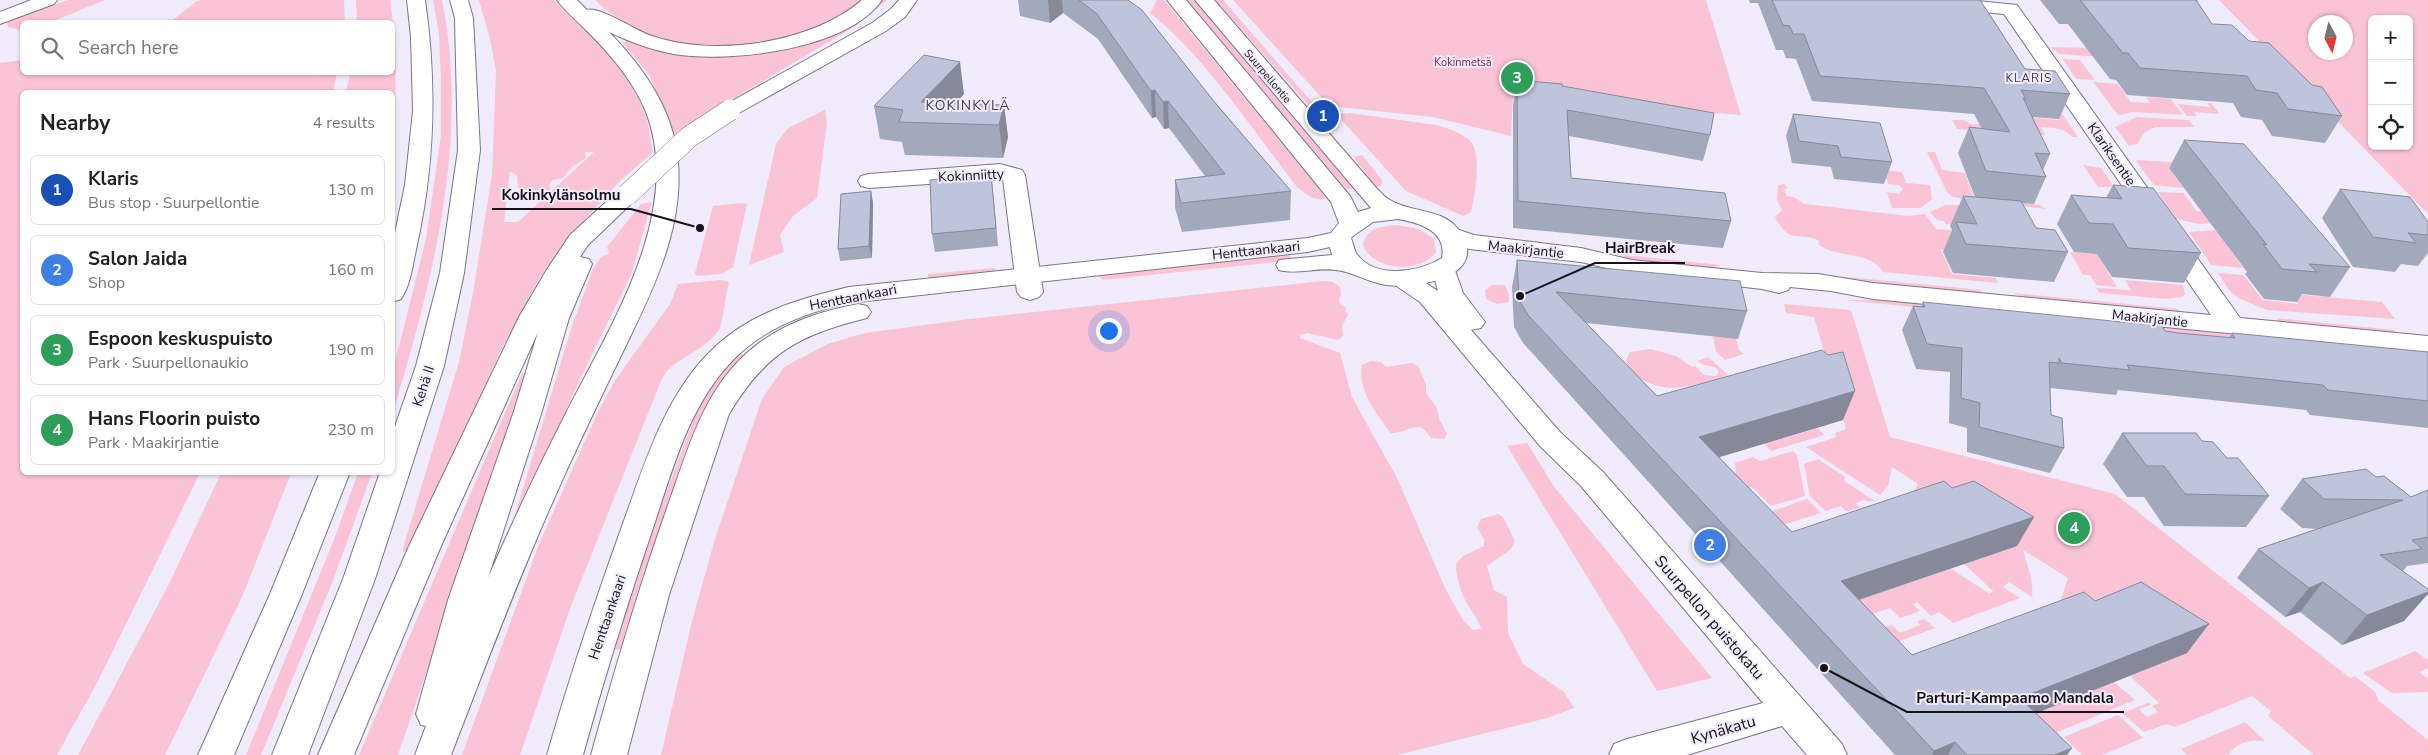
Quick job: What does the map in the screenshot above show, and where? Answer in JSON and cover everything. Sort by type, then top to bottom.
[{"type":"main road","points":[[0,18],[48,0]]},
{"type":"main road","points":[[395,282],[413,207],[424,116],[423,42],[416,0]]},
{"type":"main road","name":"Kehä II","points":[[395,471],[430,366],[452,273],[469,150],[464,18],[459,0]]},
{"type":"main road","points":[[568,0],[632,36],[676,48],[701,50],[752,48],[801,38],[842,23],[867,7],[873,0]]},
{"type":"main road","points":[[434,755],[488,614],[538,501],[645,280],[664,220],[667,167],[662,131],[648,92],[595,27],[568,0]]},
{"type":"main road","points":[[336,755],[424,546],[532,317],[558,271],[579,240],[606,217],[689,137],[730,110],[879,27],[898,13],[908,0]]},
{"type":"main road","name":"Suurpellontie","points":[[1176,0],[1342,201],[1345,231]]},
{"type":"main road","name":"Suurpellontie","points":[[1204,0],[1370,195],[1381,204],[1398,212]]},
{"type":"main road","name":"Klariksentie","points":[[1978,7],[2010,9],[2232,326]]},
{"type":"main road","name":"Kokinniitty","points":[[869,181],[1009,172],[1014,175],[1029,283]]},
{"type":"main road","points":[[1398,212],[1428,219],[1450,234],[1457,245],[1449,266],[1426,276],[1401,278],[1383,276],[1352,265],[1343,256],[1345,231],[1363,217],[1378,213],[1398,212]]},
{"type":"main road","points":[[425,755],[441,685],[478,552],[528,413],[556,318],[577,270],[606,217]]},
{"type":"main road","name":"Henttaankaari","points":[[609,755],[653,595],[708,431],[729,388],[750,363],[769,347],[793,332],[825,319],[1029,283],[1308,245],[1345,231]]},
{"type":"main road","name":"Maakirjantie","points":[[1450,234],[1469,242],[1581,255],[1632,267],[1762,281],[1796,289],[1828,292],[1873,291],[2428,344]]},
{"type":"main road","name":"Maakirjantie","points":[[1449,266],[1484,260],[1581,268],[1632,267]]},
{"type":"main road","name":"Henttaankaari","points":[[565,755],[600,633],[664,454],[682,412],[702,377],[724,354],[776,318],[800,307],[824,300],[899,288],[1029,283],[1315,262],[1352,265]]},
{"type":"main road","name":"Suurpellon puistokatu","points":[[1449,266],[1451,294],[1460,308],[1564,430],[1592,479]]},
{"type":"main road","name":"Suurpellon puistokatu","points":[[1401,278],[1429,296],[1550,439],[1592,479],[1829,755]]},
{"type":"main road","points":[[216,755],[286,594],[334,475]]},
{"type":"main road","name":"Kehä II","points":[[290,755],[359,579],[394,475]]},
{"type":"main road","name":"Kynäkatu","points":[[1627,755],[1735,727],[1789,708]]},
{"type":"green space","points":[[68,0],[105,0],[56,20],[20,20],[20,30],[8,27],[7,23],[12,19]]},
{"type":"green space","points":[[344,0],[345,20],[173,20],[197,1]]},
{"type":"green space","points":[[356,0],[390,0],[393,20],[357,20]]},
{"type":"green space","points":[[433,0],[442,0],[450,52],[452,104],[449,156],[443,208],[433,260],[408,362],[395,405],[395,362],[426,239],[441,135],[439,35]]},
{"type":"green space","points":[[479,0],[554,0],[605,51],[627,80],[646,116],[653,152],[619,182],[569,237],[539,279],[501,350],[412,548],[403,552],[459,362],[473,293],[492,175],[496,71],[490,39]],"holes":[[[585,152],[594,152],[518,222],[504,222],[510,171],[517,176],[518,188],[525,190],[520,194],[524,197],[542,194],[551,189],[549,185],[552,180],[563,178],[572,167],[586,158]]]},
{"type":"green space","points":[[595,0],[864,0],[836,20],[789,37],[764,42],[712,46],[686,44],[661,39],[638,31],[615,17]]},
{"type":"green space","points":[[882,0],[887,0],[854,27],[709,113],[674,136],[650,76],[622,42],[627,41],[651,49],[676,54],[732,55],[868,13]]},
{"type":"green space","points":[[1157,0],[1164,0],[1325,196],[1324,199],[1313,198],[1297,187],[1209,72],[1170,30],[1150,13]]},
{"type":"green space","points":[[1186,0],[1194,0],[1355,188],[1347,190]]},
{"type":"green space","points":[[1215,0],[1223,0],[1317,108],[1312,109]]},
{"type":"green space","name":"Kokinmetsä","points":[[1233,0],[1706,0],[1741,115],[1513,98],[1511,136],[1433,117],[1329,106]]},
{"type":"green space","points":[[2219,0],[2428,0],[2428,214]]},
{"type":"green space","points":[[395,46],[396,61],[395,92],[395,90],[346,90],[350,75],[395,75]]},
{"type":"green space","points":[[2049,47],[2096,48],[2144,60],[2060,54]]},
{"type":"green space","points":[[2063,59],[2080,60],[2095,80],[2076,79]]},
{"type":"green space","points":[[20,60],[20,75],[337,75],[333,90],[20,90],[20,475],[199,475],[98,681],[57,755],[0,755],[0,63]]},
{"type":"green space","points":[[2093,82],[2118,84],[2131,102],[2150,103],[2146,97],[2171,99],[2183,115],[2133,112],[2118,115]]},
{"type":"green space","points":[[2044,88],[2078,137],[2072,137],[2062,130],[2041,127],[2045,135],[1957,129],[1952,120],[1963,120],[1973,125],[2011,116],[2059,120],[2045,96]]},
{"type":"green space","points":[[2207,103],[2211,103],[2220,114],[2194,112],[2197,116],[2187,116],[2178,104],[2210,107]]},
{"type":"green space","points":[[825,110],[827,123],[817,198],[793,216],[780,235],[784,252],[749,265],[776,144],[788,128]]},
{"type":"green space","points":[[1350,113],[1436,125],[1455,131],[1468,139],[1474,148],[1477,165],[1476,186],[1471,212],[1463,216],[1406,191],[1339,117],[1341,114]]},
{"type":"green space","points":[[2137,117],[2189,120],[2194,127],[2156,127],[2145,132],[2137,144],[2129,146],[2115,127]]},
{"type":"green space","points":[[1927,152],[1935,152],[1942,170],[1965,173],[1974,197],[2040,205],[2046,209],[1953,197],[1947,192]]},
{"type":"green space","points":[[1362,155],[1382,180],[1381,186],[1375,187],[1354,157]]},
{"type":"green space","points":[[2136,161],[2244,167],[2228,173],[2169,168],[2183,188],[2154,185]]},
{"type":"green space","points":[[2083,165],[2101,168],[2114,187],[2098,187]]},
{"type":"green space","points":[[1884,170],[1902,172],[1906,183],[1930,185],[1932,199],[1920,208],[1892,208],[1887,192],[1899,194],[1903,189],[1899,185],[1888,184]]},
{"type":"green space","points":[[1784,184],[1788,188],[1784,190],[1787,196],[1793,197],[1805,204],[1908,216],[1925,214],[1936,229],[1951,230],[1961,252],[1941,250],[1952,274],[1996,278],[1998,283],[1883,272],[1869,260],[1826,249],[1818,244],[1819,241],[1812,238],[1790,235],[1775,217],[1782,210],[1777,200],[1778,185]]},
{"type":"green space","points":[[2158,192],[2184,193],[2196,211],[2209,212],[2230,222],[2200,224],[2176,219]]},
{"type":"green space","points":[[652,202],[631,275],[579,381],[519,515],[515,515],[571,329],[593,269],[601,257],[609,253],[607,247],[641,204]]},
{"type":"green space","points":[[747,204],[733,267],[722,274],[697,276],[695,273],[713,206]]},
{"type":"green space","points":[[1945,205],[1967,205],[1974,226],[1946,224],[1944,221],[1937,220],[1930,212]]},
{"type":"green space","points":[[1397,225],[1419,229],[1434,239],[1436,252],[1429,259],[1409,266],[1386,264],[1368,254],[1363,245],[1371,231]]},
{"type":"green space","points":[[2229,229],[2289,252],[2228,247],[2243,268],[2211,265],[2189,232]]},
{"type":"green space","points":[[2070,252],[2097,254],[2117,287],[2096,285],[2090,275],[2083,275]]},
{"type":"green space","points":[[1288,253],[1292,259],[1276,262],[1102,280],[1099,274]]},
{"type":"green space","points":[[1624,255],[1721,265],[1711,269],[1625,260]]},
{"type":"green space","points":[[995,268],[995,273],[928,280],[928,274]]},
{"type":"green space","points":[[2218,273],[2243,275],[2263,300],[2298,304],[2292,294],[2382,302],[2395,319],[2267,310],[2238,298],[2229,290]]},
{"type":"green space","points":[[1837,276],[1982,290],[1975,295],[1889,287]]},
{"type":"green space","points":[[720,280],[729,282],[720,328],[703,346],[668,370],[662,380],[571,606],[520,755],[462,755],[539,544],[598,412],[616,379],[670,304],[678,284]]},
{"type":"green space","points":[[2125,280],[2183,285],[2185,294],[2182,297],[2166,299],[2100,293],[2096,288],[2131,290]]},
{"type":"green space","points":[[1323,281],[1333,282],[1340,287],[1340,304],[1346,308],[1345,311],[1348,314],[1342,326],[1343,336],[1338,340],[1307,333],[1300,335],[1300,338],[1340,353],[1352,397],[1397,478],[1446,590],[1463,620],[1473,630],[1481,629],[1461,591],[1456,564],[1463,556],[1484,546],[1484,539],[1477,528],[1481,519],[1498,514],[1503,517],[1515,541],[1510,550],[1487,566],[1494,590],[1507,597],[1508,633],[1523,664],[1564,692],[1574,708],[1547,718],[1397,755],[661,755],[691,625],[714,542],[762,399],[784,367],[828,344],[865,333],[970,319]]},
{"type":"green space","points":[[1492,285],[1505,285],[1509,295],[1509,302],[1497,304],[1486,299],[1485,290]]},
{"type":"green space","points":[[2014,293],[2178,309],[2182,315],[2032,301]]},
{"type":"green space","points":[[1844,300],[1894,300],[2412,351],[2418,358]]},
{"type":"green space","points":[[1784,304],[1851,310],[1890,437],[2115,494],[2350,678],[2355,676],[2375,692],[2379,701],[2428,740],[2428,755],[2314,755],[2268,716],[2271,711],[2252,696],[2175,727],[2167,724],[2144,732],[2122,713],[2148,703],[2151,705],[2139,709],[2147,717],[2158,712],[2152,706],[2159,703],[2130,676],[2186,653],[2057,611],[2068,578],[2023,550],[2031,578],[2032,597],[2009,582],[2003,587],[2020,598],[1953,623],[1939,612],[1931,616],[1917,602],[1913,604],[1920,611],[1900,618],[1890,608],[1866,616],[1851,602],[1951,569],[1990,594],[1993,591],[1964,564],[1913,495],[1918,484],[1892,467],[1888,486],[1880,495],[1806,447],[1836,437],[1835,433],[1846,429],[1814,317],[1786,313]]},
{"type":"green space","points":[[2276,318],[2394,330],[2400,336],[2281,324]]},
{"type":"green space","points":[[1713,336],[1736,338],[1739,350],[1744,354],[1725,360],[1716,352]]},
{"type":"green space","points":[[1651,349],[1676,356],[1692,367],[1695,366],[1704,375],[1716,376],[1719,372],[1715,367],[1703,365],[1698,361],[1708,357],[1728,375],[1684,387],[1662,387],[1651,384],[1633,372],[1626,360],[1630,352]]},
{"type":"green space","points":[[737,352],[746,356],[626,649],[611,650],[640,561],[705,391]]},
{"type":"green space","points":[[1371,361],[1381,362],[1386,367],[1412,363],[1418,366],[1426,384],[1426,393],[1437,408],[1439,419],[1447,434],[1444,439],[1431,438],[1421,428],[1417,427],[1391,433],[1369,402],[1362,384],[1362,365]]},
{"type":"green space","points":[[526,373],[529,375],[398,755],[359,755],[507,408],[522,374]]},
{"type":"green space","points":[[1818,428],[1824,435],[1771,451],[1764,444]]},
{"type":"green space","points":[[1527,443],[1555,488],[1712,678],[1657,691],[1507,446]]},
{"type":"green space","points":[[1793,451],[1797,455],[1805,496],[1771,506],[1752,487],[1744,489],[1731,474],[1736,473],[1735,463],[1753,457],[1760,461]]},
{"type":"green space","points":[[1818,459],[1845,477],[1844,481],[1875,501],[1868,502],[1864,500],[1856,503],[1860,508],[1846,511],[1841,506],[1826,511],[1810,496],[1804,464]]},
{"type":"green space","points":[[220,475],[290,475],[243,595],[165,755],[78,755],[169,584]]},
{"type":"green space","points":[[357,475],[371,475],[332,583],[261,755],[246,755],[335,537]]},
{"type":"green space","points":[[1807,499],[1821,513],[1780,526],[1767,513]]},
{"type":"green space","points":[[1924,619],[1935,628],[1897,642],[1884,627],[1892,625],[1900,633],[1920,625],[1917,621]]},
{"type":"green space","points":[[2415,651],[2428,660],[2428,668],[2419,672],[2428,679],[2428,692],[2392,693],[2363,673]]},
{"type":"green space","points":[[2114,682],[2135,700],[2043,738],[2023,718]]},
{"type":"green space","points":[[2118,715],[2143,738],[2102,755],[2082,755],[2064,737]]},
{"type":"green space","points":[[2245,722],[2265,741],[2245,742],[2228,755],[2187,755],[2181,749]]},
{"type":"building","points":[[1079,0],[1128,0],[1142,10],[1216,104],[1291,191],[1181,203],[1175,180],[1225,174],[1168,101],[1163,102],[1155,90],[1151,91],[1097,14]]},
{"type":"building","points":[[1772,0],[1980,0],[2025,69],[2055,71],[2070,94],[2021,90],[2050,154],[2035,153],[2046,177],[1986,171],[1969,127],[2010,132],[1984,88],[1820,76],[1804,34],[1793,34],[1790,26],[1783,25]]},
{"type":"building","points":[[2080,0],[2196,0],[2212,24],[2232,25],[2249,41],[2269,43],[2312,85],[2322,87],[2342,116],[2288,109],[2277,93],[2256,90],[2247,76],[2140,68],[2128,53],[2123,53]]},
{"type":"building","points":[[924,55],[960,62],[921,102],[1004,105],[999,125],[899,122],[903,110],[874,106]]},
{"type":"building","points":[[1517,80],[1562,84],[1562,86],[1714,113],[1710,135],[1567,110],[1571,178],[1725,193],[1731,221],[1518,201]]},
{"type":"building","points":[[1793,114],[1880,123],[1892,162],[1841,157],[1838,146],[1799,141]]},
{"type":"building","points":[[2184,140],[2244,144],[2350,267],[2309,264],[2317,272],[2282,269],[2263,244],[2267,245]]},
{"type":"building","points":[[991,174],[996,228],[932,234],[930,180]]},
{"type":"building","points":[[2113,185],[2153,188],[2201,253],[2128,248],[2113,224],[2089,223],[2071,195],[2122,199]]},
{"type":"building","points":[[2340,189],[2410,197],[2428,222],[2428,235],[2408,233],[2416,243],[2373,237]]},
{"type":"building","points":[[871,191],[869,246],[838,249],[841,194]]},
{"type":"building","points":[[1963,196],[2021,201],[2036,228],[2055,230],[2068,252],[1966,244],[1956,222],[1977,224]]},
{"type":"building","points":[[1517,260],[1740,281],[1747,311],[1556,292],[1657,396],[1822,350],[1828,355],[1843,352],[1855,391],[1699,437],[1792,532],[1944,481],[1952,488],[1974,481],[2034,517],[1841,581],[1912,655],[2084,592],[2095,601],[2141,582],[2209,624],[2020,698],[2072,748],[2054,755],[1967,755],[1955,742],[1934,751],[1528,315],[1519,300]]},
{"type":"building","points":[[1923,302],[2162,326],[2165,331],[2178,333],[2235,338],[2232,333],[2428,352],[2428,401],[2328,390],[2323,385],[2127,365],[2130,370],[2062,363],[2059,358],[2059,363],[2049,362],[2051,415],[2062,418],[2064,448],[1979,427],[1980,403],[1961,398],[1962,348],[1927,344],[1913,306],[1925,307]]},
{"type":"building","points":[[2122,433],[2196,433],[2202,441],[2213,442],[2227,458],[2238,458],[2269,496],[2185,494],[2164,466],[2147,466]]},
{"type":"building","points":[[2366,469],[2376,477],[2384,476],[2411,497],[2428,490],[2428,537],[2412,540],[2422,549],[2380,555],[2428,589],[2428,592],[2367,615],[2323,582],[2309,588],[2258,549],[2403,500],[2324,499],[2302,479]]},
{"type":"place","name":"Espoon keskuspuisto","points":[[1517,78]]},
{"type":"place","name":"Klaris","points":[[1323,116]]},
{"type":"place","name":"Kokinkylänsolmu","points":[[700,228]]},
{"type":"place","name":"HairBreak","points":[[1520,296]]},
{"type":"place","name":"Hans Floorin puisto","points":[[2074,528]]},
{"type":"place","name":"Salon Jaida","points":[[1710,545]]},
{"type":"place","name":"Parturi-Kampaamo Mandala","points":[[1824,668]]},
{"type":"district","name":"KLARIS","points":[[2029,78]]},
{"type":"district","name":"KOKINKYLÄ","points":[[968,105]]}]
